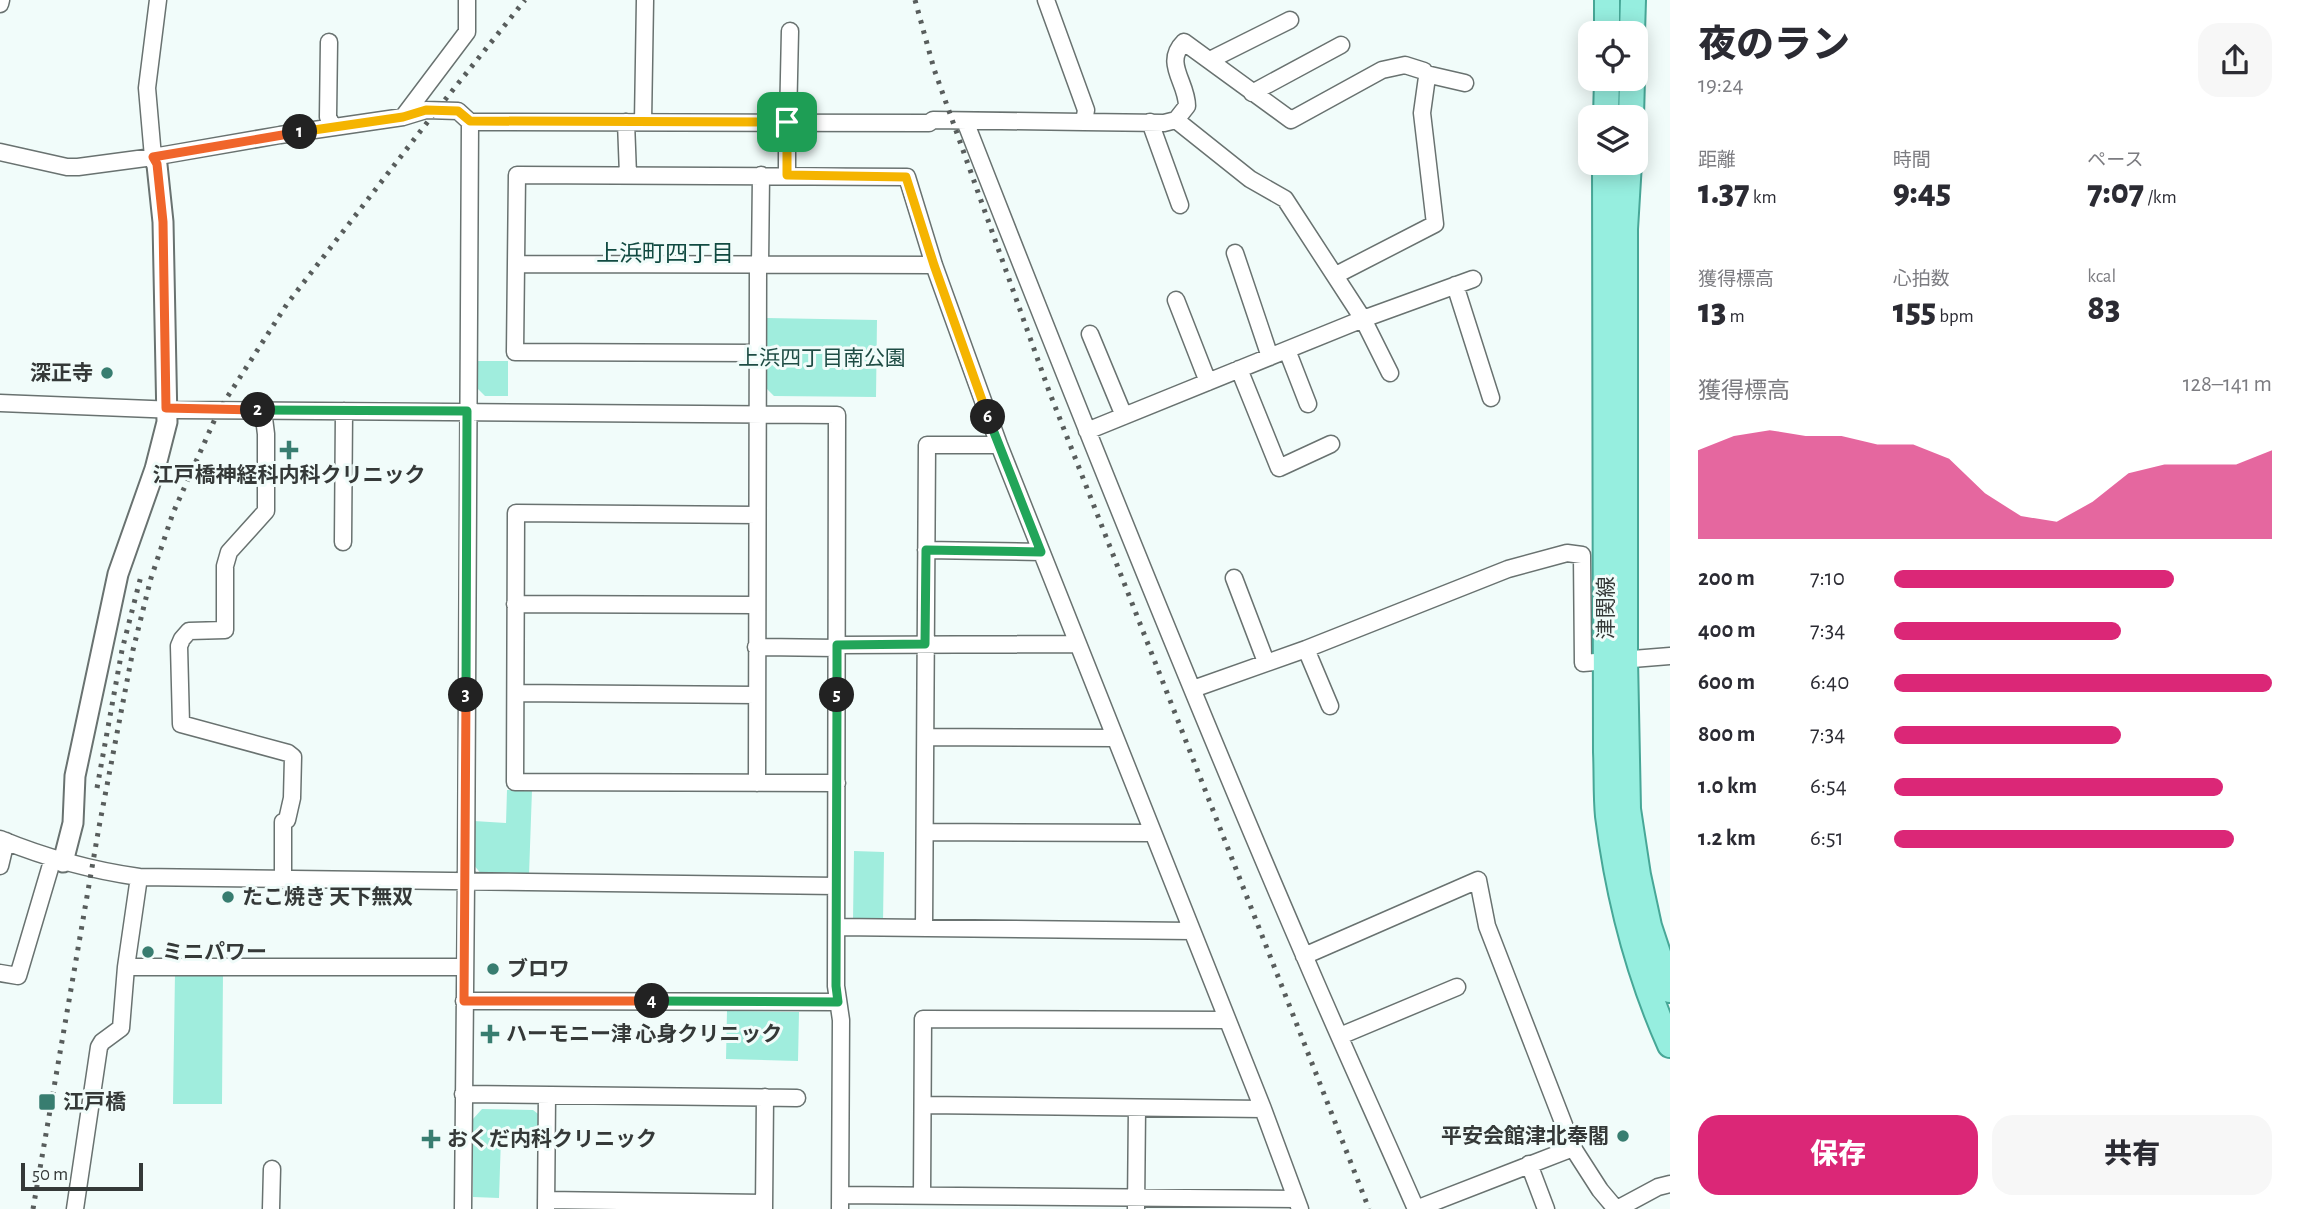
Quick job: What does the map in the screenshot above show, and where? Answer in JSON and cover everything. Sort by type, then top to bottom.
[{"type":"main road","points":[[1607,0],[1607,21]]},
{"type":"main road","points":[[1632,21],[1633,0]]},
{"type":"main road","name":"津関線","points":[[1605,175],[1616,660],[1628,809],[1638,875],[1649,926],[1670,990]]},
{"type":"main road","name":"津関線","points":[[1628,175],[1616,660],[1608,815],[1618,879],[1644,978],[1670,1045]]},
{"type":"street","points":[[0,973],[18,975],[73,822],[75,776],[118,574],[155,469],[167,422],[163,222],[157,164],[153,157],[147,88],[158,0]]},
{"type":"street","points":[[403,117],[467,33],[467,0]]},
{"type":"street","points":[[628,175],[646,0]]},
{"type":"street","points":[[1046,0],[1086,110],[1083,122]]},
{"type":"street","points":[[1210,60],[1290,20]]},
{"type":"street","points":[[787,175],[790,31]]},
{"type":"street","points":[[329,42],[328,117],[333,127]]},
{"type":"street","points":[[0,152],[67,167],[153,157],[403,117],[426,110],[458,111],[470,121],[1164,122],[1176,120],[1187,106],[1187,98],[1174,66],[1178,47],[1184,42],[1292,120],[1382,71],[1405,65],[1424,71],[1427,77],[1422,113],[1435,224],[1336,275]]},
{"type":"street","points":[[1252,93],[1341,45]]},
{"type":"street","points":[[1426,75],[1465,83]]},
{"type":"street","points":[[1176,120],[1250,179],[1285,199],[1363,319],[1390,373]]},
{"type":"street","points":[[463,1209],[470,121]]},
{"type":"street","points":[[965,121],[1087,431],[1193,689],[1304,956],[1416,1209],[1573,1148]]},
{"type":"street","points":[[1150,122],[1180,205]]},
{"type":"street","points":[[0,403],[263,410],[837,415],[836,986],[841,1020],[840,1202],[922,1196],[1136,1203],[1298,1204],[1263,1109],[999,445],[934,265],[906,177],[517,175],[516,352],[758,353]]},
{"type":"street","points":[[757,783],[756,605],[761,175]]},
{"type":"street","points":[[1235,253],[1270,357]]},
{"type":"street","points":[[516,264],[934,265]]},
{"type":"street","points":[[1087,431],[1363,319],[1473,279]]},
{"type":"street","points":[[1455,285],[1491,398]]},
{"type":"street","points":[[1176,300],[1208,382]]},
{"type":"street","points":[[1090,334],[1124,416]]},
{"type":"street","points":[[1287,350],[1308,404]]},
{"type":"street","points":[[1239,369],[1279,468],[1331,444]]},
{"type":"street","points":[[263,410],[266,434],[266,511],[227,556],[225,630],[189,631],[179,646],[181,724],[288,753],[293,757],[292,798],[287,820],[283,822],[283,880]]},
{"type":"street","points":[[344,411],[344,542]]},
{"type":"street","points":[[924,928],[926,445],[999,445]]},
{"type":"street","points":[[757,515],[516,513],[515,782],[837,783]]},
{"type":"street","points":[[926,550],[1041,552]]},
{"type":"street","points":[[1193,689],[1306,649],[1508,569],[1567,553],[1582,555],[1583,663],[1670,656]]},
{"type":"street","points":[[1234,578],[1265,662]]},
{"type":"street","points":[[515,604],[756,605]]},
{"type":"street","points":[[756,647],[1077,644]]},
{"type":"street","points":[[1306,649],[1330,706]]},
{"type":"street","points":[[516,693],[756,695]]},
{"type":"street","points":[[926,737],[1114,738]]},
{"type":"street","points":[[926,831],[1153,833]]},
{"type":"street","points":[[0,866],[3,840],[98,871],[139,877],[836,886]]},
{"type":"street","points":[[75,1209],[99,1047],[121,1028],[126,967],[139,877]]},
{"type":"street","points":[[1304,956],[1478,880],[1487,926],[1573,1148],[1600,1190],[1617,1209],[1658,1186],[1670,1184]]},
{"type":"street","points":[[837,927],[1192,931]]},
{"type":"street","points":[[126,967],[464,967]]},
{"type":"street","points":[[1340,1036],[1457,987]]},
{"type":"street","points":[[464,1001],[838,1002]]},
{"type":"street","points":[[922,1196],[923,1019],[1227,1020]]},
{"type":"street","points":[[463,1094],[797,1098]]},
{"type":"street","points":[[547,1095],[546,1205],[764,1206],[765,1097]]},
{"type":"street","points":[[923,1105],[1263,1109]]},
{"type":"street","points":[[1136,1203],[1137,1108]]},
{"type":"street","points":[[1529,1164],[1546,1209]]},
{"type":"street","points":[[271,1209],[272,1169]]},
{"type":"green space","name":"上浜四丁目南公園","points":[[767,318],[877,320],[876,397],[774,396],[767,389]]},
{"type":"green space","points":[[477,361],[508,361],[508,396],[485,396],[477,388]]},
{"type":"green space","points":[[507,790],[532,790],[529,875],[482,875],[473,864],[474,821],[506,823]]},
{"type":"green space","points":[[854,851],[884,852],[883,923],[853,920]]},
{"type":"green space","points":[[223,972],[222,1104],[173,1104],[175,973]]},
{"type":"green space","points":[[727,1011],[799,1012],[798,1061],[726,1059]]},
{"type":"green space","points":[[482,1109],[533,1110],[542,1117],[541,1137],[501,1137],[499,1198],[473,1197],[473,1119]]},
{"type":"railway","points":[[33,1209],[99,827],[133,650],[151,578],[173,513],[219,410],[287,304],[525,0]]},
{"type":"railway","points":[[915,0],[934,69],[1049,391],[1369,1209]]},
{"type":"railway","points":[[97,788],[122,650],[141,576]]},
{"type":"place","name":"深正寺","points":[[107,373]]},
{"type":"place","name":"江戸橋神経科内科クリニック","points":[[289,450]]},
{"type":"place","name":"たこ焼き 天下無双","points":[[228,897]]},
{"type":"place","name":"ミニパワー","points":[[148,952]]},
{"type":"place","name":"ブロワ","points":[[493,969]]},
{"type":"place","name":"ハーモニー津 心身クリニック","points":[[490,1034]]},
{"type":"place","name":"江戸橋","points":[[47,1102]]},
{"type":"place","name":"平安会館津北奉閣","points":[[1623,1136]]},
{"type":"place","name":"おくだ内科クリニック","points":[[431,1139]]},
{"type":"district","name":"上浜町四丁目","points":[[665,254]]},
{"type":"route","points":[[426,110],[458,111],[470,121],[787,122],[787,175],[906,177],[934,265],[1041,552],[926,550],[925,644],[837,645],[838,1002],[464,1001],[467,411],[166,408],[163,222],[157,164],[153,157],[403,117],[426,110]]}]
